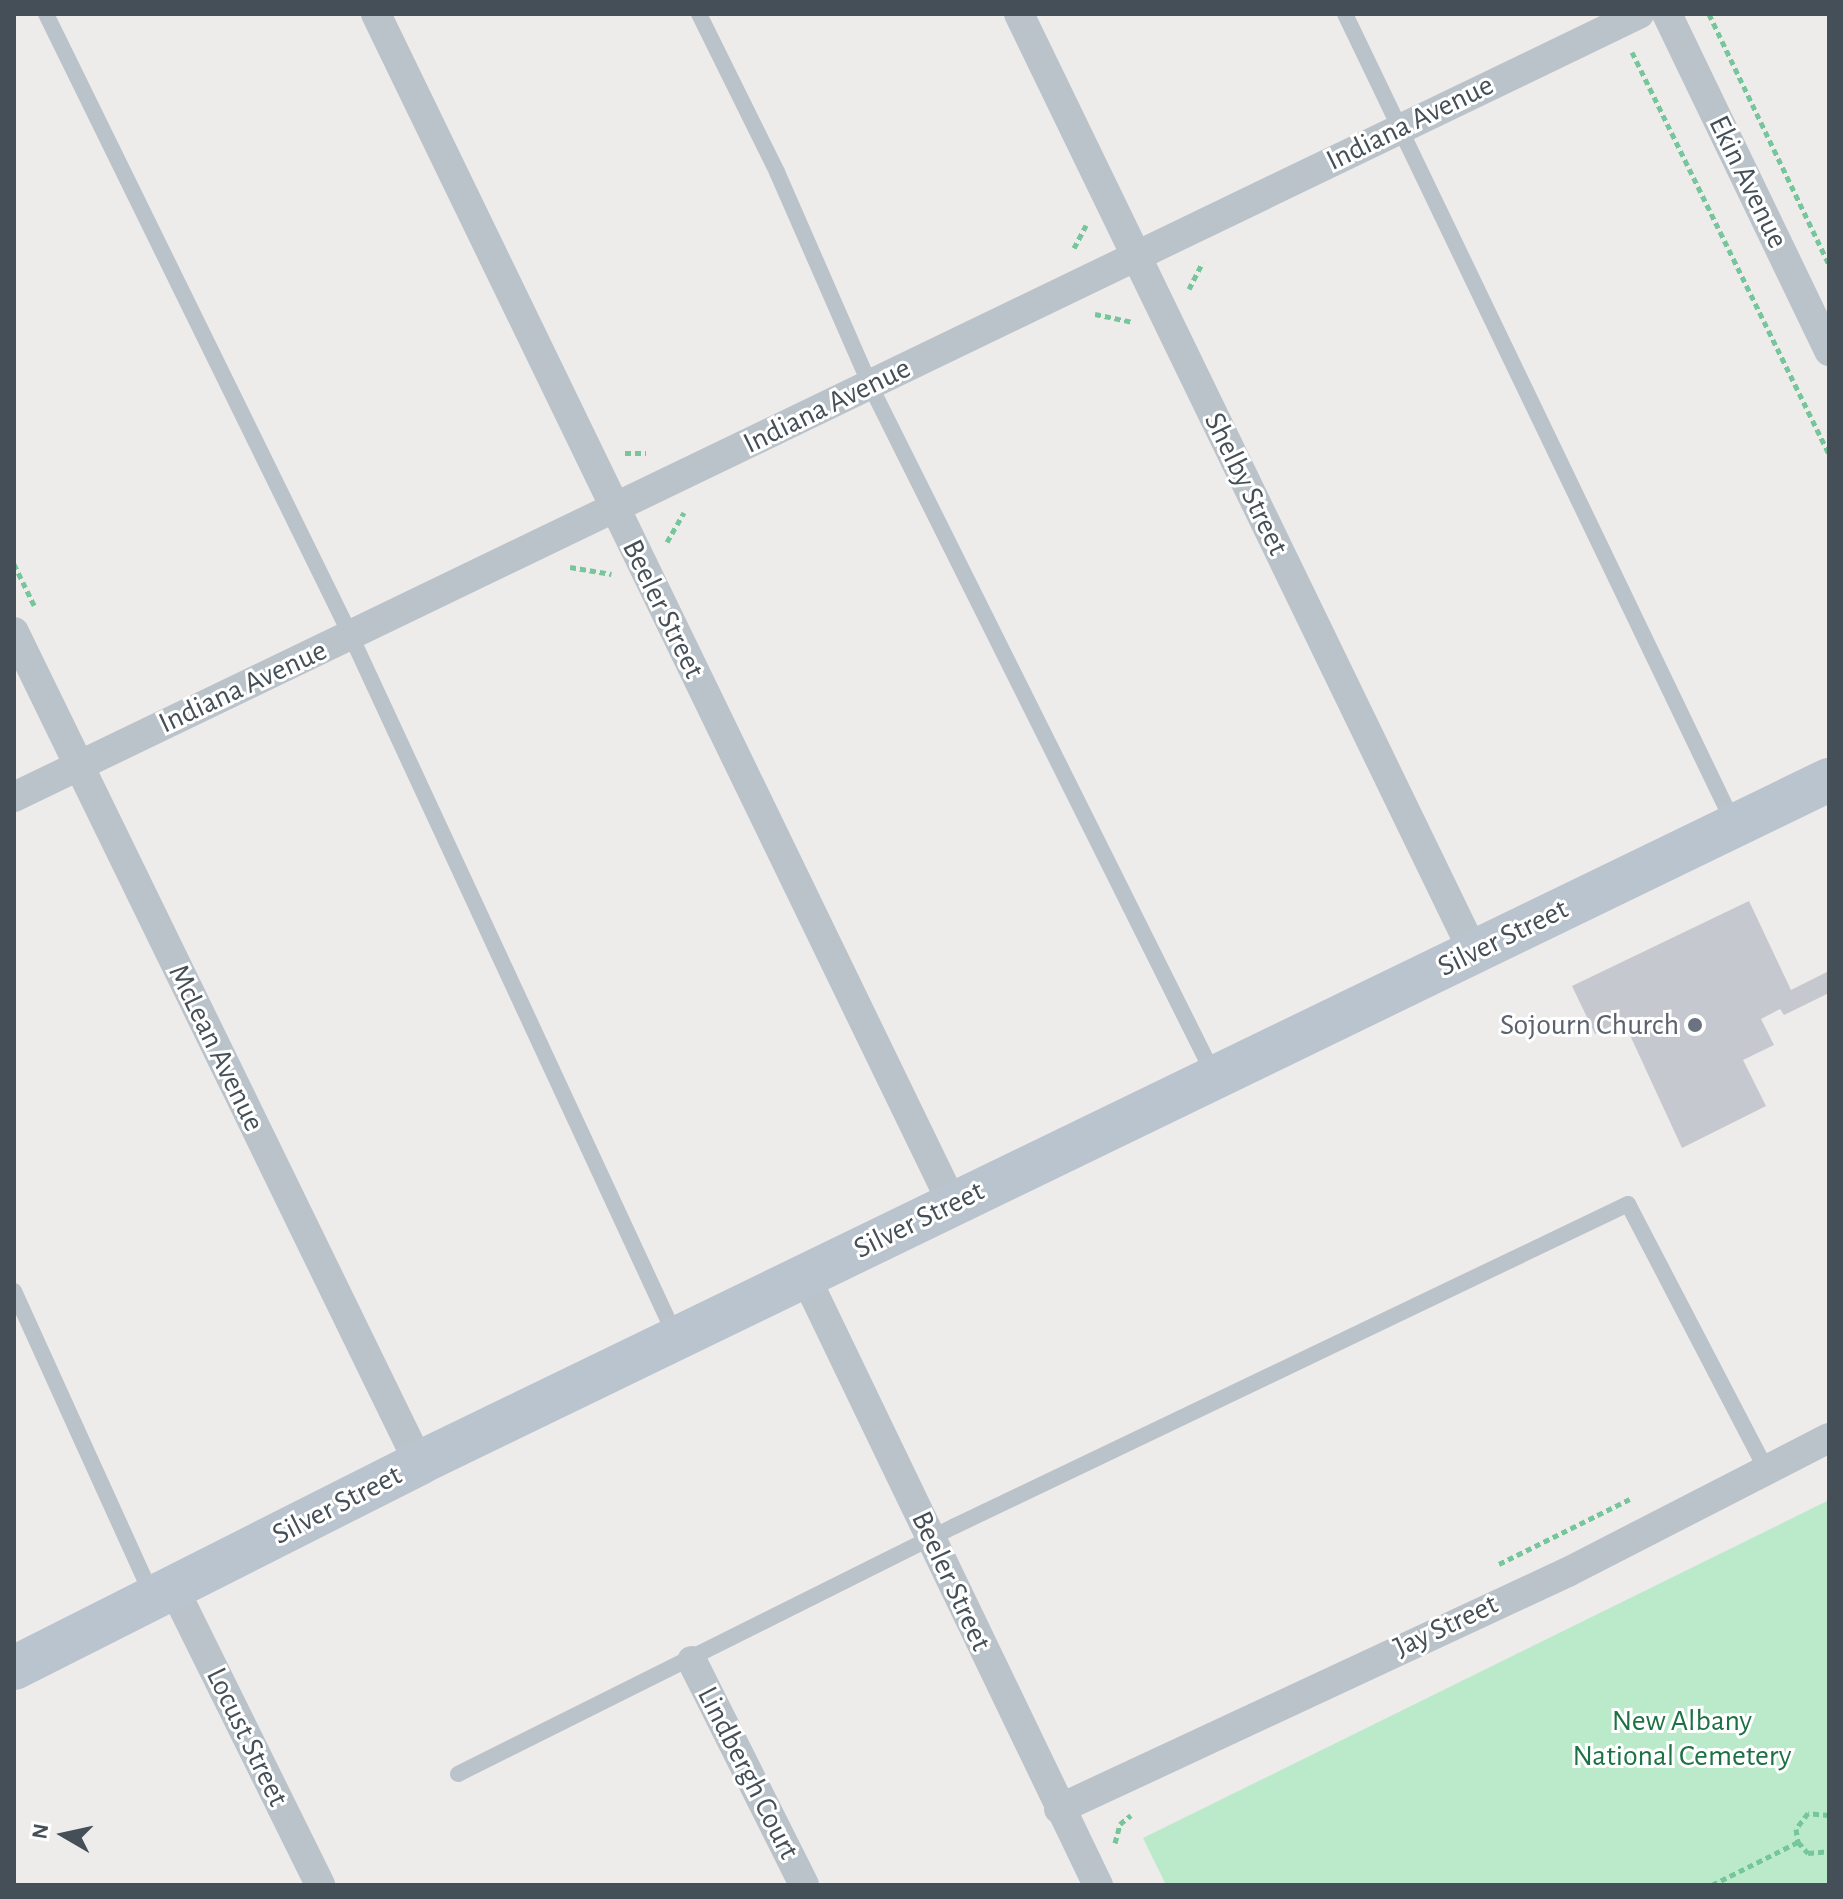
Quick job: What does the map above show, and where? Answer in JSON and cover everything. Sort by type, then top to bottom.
[{"type":"main road","name":"Silver Street","points":[[14,1668],[419,1463],[1829,780]]},
{"type":"street","name":"Beeler Street","points":[[376,14],[952,1203]]},
{"type":"street","name":"Shelby Street","points":[[1019,14],[1474,953]]},
{"type":"street","name":"Indiana Avenue","points":[[14,797],[1639,14]]},
{"type":"street","name":"Ekin Avenue","points":[[1667,14],[1829,351]]},
{"type":"street","name":"McLean Avenue","points":[[14,632],[419,1463]]},
{"type":"street","name":"Beeler Street","points":[[805,1276],[1098,1885]]},
{"type":"street","name":"Jay Street","points":[[1059,1809],[1568,1572],[1829,1438]]},
{"type":"street","name":"Locust Street","points":[[164,1594],[320,1885]]},
{"type":"street","name":"Lindbergh Court","points":[[692,1661],[804,1885]]},
{"type":"lane","points":[[46,14],[351,636],[677,1338]]},
{"type":"lane","points":[[699,14],[777,172],[870,385],[1215,1077]]},
{"type":"lane","points":[[1345,14],[1735,826]]},
{"type":"lane","points":[[458,1774],[692,1661],[930,1538],[1628,1204],[1766,1469]]},
{"type":"lane","points":[[14,1291],[164,1594]]},
{"type":"path","points":[[1709,14],[1829,265]]},
{"type":"path","points":[[1616,55],[1630,49],[1829,455]]},
{"type":"path","points":[[1068,255],[1082,235],[1085,208]]},
{"type":"path","points":[[1188,296],[1199,268],[1213,251]]},
{"type":"path","points":[[618,451],[658,452]]},
{"type":"path","points":[[560,567],[589,568],[617,577]]},
{"type":"path","points":[[1486,1571],[1640,1494]]},
{"type":"path","points":[[1115,1855],[1120,1824],[1134,1812]]},
{"type":"path","points":[[1829,1815],[1815,1812],[1802,1817],[1796,1829],[1798,1842],[1808,1853],[1829,1851]]},
{"type":"path","points":[[1712,1885],[1798,1842]]},
{"type":"green space","name":"New Albany National Cemetery","points":[[1829,1500],[1829,1885],[1166,1885],[1143,1838]]},
{"type":"building","name":"Sojourn Church","points":[[1749,901],[1791,990],[1829,971],[1829,993],[1784,1015],[1780,1009],[1761,1019],[1774,1045],[1743,1060],[1766,1106],[1682,1148],[1623,1020],[1595,1034],[1572,986]]},
{"type":"place","name":"Sojourn Church","points":[[1695,1025]]}]
